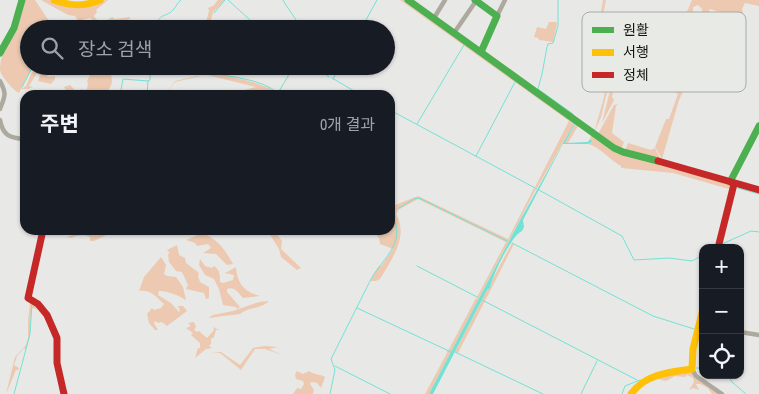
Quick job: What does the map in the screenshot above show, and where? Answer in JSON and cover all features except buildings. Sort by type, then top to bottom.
[{"type":"street","points":[[0,53],[14,28],[22,0]]},
{"type":"street","points":[[54,0],[81,6],[100,0]]},
{"type":"street","points":[[434,18],[444,0]]},
{"type":"street","points":[[454,33],[475,0],[497,16]]},
{"type":"street","points":[[480,52],[505,0]]},
{"type":"street","points":[[411,1],[614,148],[759,190]]},
{"type":"street","points":[[0,81],[4,89],[5,98],[0,109]]},
{"type":"street","points":[[0,120],[6,134],[15,139],[20,139]]},
{"type":"street","points":[[719,244],[732,183],[759,126]]},
{"type":"street","points":[[42,235],[28,298],[38,304],[47,315],[57,338],[58,363],[64,394]]},
{"type":"street","points":[[699,325],[693,349],[692,369],[696,376],[722,394]]},
{"type":"street","points":[[744,333],[759,335]]},
{"type":"street","points":[[632,394],[637,386],[646,380],[666,373],[692,369]]},
{"type":"shaded area","points":[[22,0],[35,0],[49,20],[20,20],[20,75],[28,75],[19,93],[5,79],[0,70],[1,63],[5,44]]},
{"type":"shaded area","points":[[41,0],[49,0],[61,4],[108,0],[96,10],[97,12],[94,16],[98,20],[90,18],[77,20],[75,16],[68,15]]},
{"type":"shaded area","points":[[218,0],[225,0],[213,12],[211,20],[206,20],[208,8],[213,6]]},
{"type":"shaded area","points":[[400,0],[407,0],[614,148],[731,183],[720,226],[729,189],[673,173],[621,168],[621,166],[601,151],[588,144],[592,142],[590,141],[591,134],[578,126],[568,143],[565,143],[575,122],[537,188],[535,187],[569,121]]},
{"type":"shaded area","points":[[603,0],[606,0],[604,12],[601,12]]},
{"type":"shaded area","points":[[692,0],[759,0],[759,6],[745,3],[742,9],[743,12],[720,12],[710,9],[709,12],[702,12],[698,5],[693,7],[693,12],[687,12]]},
{"type":"shaded area","points":[[112,17],[115,19],[130,17],[130,19],[107,20]]},
{"type":"shaded area","points":[[549,22],[556,22],[557,24],[553,42],[539,40],[534,37],[537,27],[546,29]]},
{"type":"shaded area","points":[[482,50],[593,130],[595,129],[605,92],[607,92],[601,117],[594,133]]},
{"type":"shaded area","points":[[31,75],[36,75],[29,86],[33,87],[21,89],[26,86]]},
{"type":"shaded area","points":[[40,75],[55,76],[51,84],[38,81]]},
{"type":"shaded area","points":[[90,75],[112,75],[108,90],[85,90],[87,89],[87,81]]},
{"type":"shaded area","points":[[210,75],[225,75],[247,80],[273,90],[244,90],[256,87]]},
{"type":"shaded area","points":[[200,76],[175,82],[168,90],[175,81]]},
{"type":"shaded area","points":[[70,85],[75,90],[66,90],[64,87]]},
{"type":"shaded area","points":[[610,92],[613,92],[612,97],[614,100],[602,123]]},
{"type":"shaded area","points":[[675,92],[683,92],[662,159],[655,147],[666,119],[669,119],[678,94]]},
{"type":"shaded area","points":[[618,104],[616,106],[612,133],[624,142],[621,150],[598,134],[614,105]]},
{"type":"shaded area","points":[[628,143],[651,150],[655,148],[661,160],[625,151]]},
{"type":"shaded area","points":[[534,188],[536,189],[479,298],[477,297],[506,242],[418,199],[398,210],[396,214],[400,222],[401,231],[397,247],[380,279],[370,281],[378,267],[382,265],[393,249],[380,244],[376,235],[395,235],[395,205],[418,196],[508,239]]},
{"type":"shaded area","points":[[72,235],[85,235],[71,238],[67,237]]},
{"type":"shaded area","points":[[85,235],[107,235],[94,241],[90,241],[90,237]]},
{"type":"shaded area","points":[[197,235],[206,235],[212,238],[221,246],[233,264],[227,265],[216,254],[203,253],[211,248],[208,244],[197,246],[195,243],[186,240]]},
{"type":"shaded area","points":[[270,235],[278,235],[282,241],[281,249],[301,268],[297,270],[281,257],[279,249]]},
{"type":"shaded area","points":[[512,243],[514,244],[485,301],[482,299],[490,288],[492,280]]},
{"type":"shaded area","points":[[177,245],[179,255],[185,258],[186,263],[199,273],[200,282],[209,287],[209,298],[206,299],[204,293],[186,289],[188,285],[182,272],[176,271],[169,262],[168,254],[170,253],[167,250]]},
{"type":"shaded area","points":[[161,257],[166,265],[164,274],[176,277],[183,287],[186,300],[165,291],[159,291],[158,295],[171,303],[179,312],[178,306],[183,306],[187,311],[167,326],[162,322],[158,323],[155,321],[154,323],[158,330],[155,330],[149,323],[147,314],[152,308],[154,310],[161,308],[164,304],[150,292],[139,291],[144,277]]},
{"type":"shaded area","points":[[200,259],[205,266],[212,268],[214,266],[217,269],[220,282],[223,283],[233,280],[234,275],[225,273],[236,267],[242,286],[260,296],[243,298],[236,290],[230,288],[227,289],[227,292],[240,307],[237,309],[236,307],[223,305],[214,279],[205,275],[199,265]]},
{"type":"shaded area","points":[[476,298],[479,299],[429,394],[425,394],[447,350]]},
{"type":"shaded area","points":[[482,300],[485,301],[458,353],[455,352]]},
{"type":"shaded area","points":[[269,301],[266,304],[240,314],[208,318],[259,302]]},
{"type":"shaded area","points":[[30,302],[41,310],[31,308],[30,334],[26,350],[24,348],[17,356],[14,365],[19,368],[16,370],[6,394],[15,357],[26,345],[28,338]]},
{"type":"shaded area","points":[[194,322],[196,327],[194,330],[199,331],[207,338],[214,330],[213,327],[219,330],[216,330],[214,337],[211,339],[209,346],[212,348],[206,349],[195,358],[198,348],[200,348],[200,343],[191,335],[193,333],[186,328],[191,326],[188,323]]},
{"type":"shaded area","points":[[265,346],[278,347],[269,349],[282,355],[265,349],[255,349],[241,370],[220,353],[212,352],[221,352],[240,365],[253,348]]},
{"type":"shaded area","points":[[297,371],[303,374],[309,371],[325,377],[321,388],[317,383],[311,382],[310,384],[314,390],[313,394],[293,394],[297,388],[301,389],[304,384],[303,381],[296,379],[295,374]]},
{"type":"shaded area","points":[[691,371],[720,394],[712,394],[708,388],[700,384],[696,384],[699,390],[693,388],[689,390],[694,382],[693,378],[687,375],[685,377],[675,376],[666,381],[658,379],[641,386],[648,380]]},
{"type":"water","points":[[575,122],[565,143],[588,142],[590,139],[592,142],[588,144],[563,144],[523,220],[524,227],[522,231],[508,248],[498,266],[490,288],[487,290],[433,394],[429,394],[519,222]]},
{"type":"waterway","points":[[158,20],[174,9],[181,0]]},
{"type":"waterway","points":[[214,13],[225,0]]},
{"type":"waterway","points":[[228,0],[250,20]]},
{"type":"waterway","points":[[283,0],[296,20]]},
{"type":"waterway","points":[[366,20],[377,0]]},
{"type":"waterway","points":[[558,0],[558,26],[553,43],[548,44],[547,47],[538,89],[573,114]]},
{"type":"waterway","points":[[417,124],[464,45]]},
{"type":"waterway","points":[[22,87],[28,75]]},
{"type":"waterway","points":[[121,90],[123,79],[148,81],[150,80],[150,75]]},
{"type":"waterway","points":[[224,75],[256,82],[274,90]]},
{"type":"waterway","points":[[280,90],[289,75]]},
{"type":"waterway","points":[[333,79],[335,75]]},
{"type":"waterway","points":[[332,78],[352,90]]},
{"type":"waterway","points":[[147,90],[148,81]]},
{"type":"waterway","points":[[476,156],[515,82]]},
{"type":"waterway","points":[[395,113],[537,189]]},
{"type":"waterway","points":[[738,188],[759,194]]},
{"type":"waterway","points":[[539,190],[622,236],[634,260],[669,258],[692,261],[699,257]]},
{"type":"waterway","points":[[399,208],[419,198],[507,241]]},
{"type":"waterway","points":[[330,394],[335,370],[331,359],[371,279],[388,256],[396,240],[395,222]]},
{"type":"waterway","points":[[722,244],[751,231],[759,232]]},
{"type":"waterway","points":[[512,243],[653,316],[694,329]]},
{"type":"waterway","points":[[417,266],[479,298]]},
{"type":"waterway","points":[[482,300],[637,380]]},
{"type":"waterway","points":[[14,394],[30,334],[32,303]]},
{"type":"waterway","points":[[357,308],[451,352]]},
{"type":"waterway","points":[[455,352],[543,394]]},
{"type":"waterway","points":[[581,394],[597,361]]},
{"type":"waterway","points":[[335,366],[390,394]]},
{"type":"waterway","points":[[730,379],[746,394]]},
{"type":"waterway","points":[[622,394],[625,386],[640,380]]},
{"type":"traffic: fast","points":[[0,53],[14,28],[22,0]]},
{"type":"traffic: fast","points":[[408,0],[614,148],[658,161]]},
{"type":"traffic: fast","points":[[475,0],[497,16],[481,52]]},
{"type":"traffic: fast","points":[[730,182],[759,126]]},
{"type":"traffic: slow","points":[[54,0],[77,5],[100,0]]},
{"type":"traffic: slow","points":[[631,394],[650,378],[666,373],[692,369],[693,349],[699,325]]},
{"type":"traffic: jam","points":[[658,161],[759,190]]},
{"type":"traffic: jam","points":[[719,244],[734,184]]},
{"type":"traffic: jam","points":[[42,235],[28,298],[38,304],[47,315],[57,338],[57,363],[64,394]]}]
